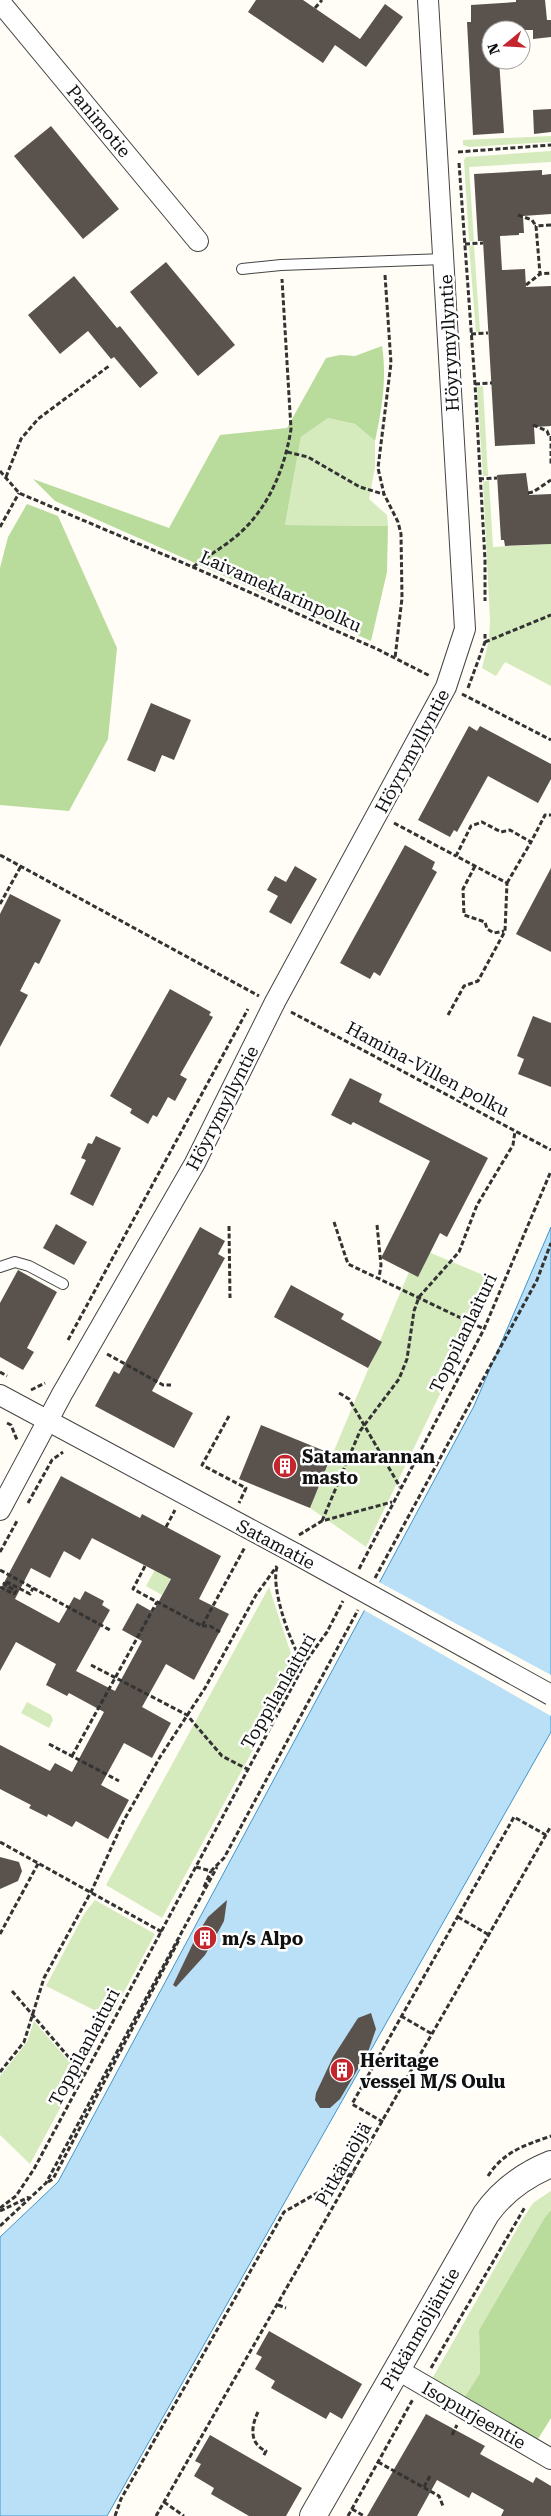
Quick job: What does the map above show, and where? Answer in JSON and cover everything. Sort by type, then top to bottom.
[{"type":"street","name":"Höyrymyllyntie","points":[[0,1510],[48,1421],[195,1163],[275,1002],[446,687],[465,629],[428,0]]},
{"type":"street","name":"Panimotie","points":[[0,2],[198,241]]},
{"type":"street","name":"Satamatie","points":[[0,1395],[290,1551],[551,1695]]},
{"type":"street","name":"Pitkänmöljäntie","points":[[313,2516],[495,2200],[525,2176],[551,2164]]},
{"type":"street","name":"Isopurjeentie","points":[[398,2370],[551,2459]]},
{"type":"lane","points":[[242,269],[281,265],[444,259]]},
{"type":"lane","points":[[0,1267],[14,1262],[29,1266],[63,1284]]},
{"type":"path","points":[[315,8],[322,0]]},
{"type":"path","points":[[458,143],[484,560],[484,606]]},
{"type":"path","points":[[458,152],[551,145]]},
{"type":"path","points":[[518,215],[532,220],[536,226],[540,274]]},
{"type":"path","points":[[536,226],[551,225]]},
{"type":"path","points":[[465,244],[483,243]]},
{"type":"path","points":[[385,262],[391,363],[378,468],[384,494],[398,522],[401,534],[402,598],[395,658]]},
{"type":"path","points":[[193,567],[241,532],[280,476],[287,452],[291,429],[281,265]]},
{"type":"path","points":[[526,285],[540,274],[551,273]]},
{"type":"path","points":[[471,334],[488,333]]},
{"type":"path","points":[[6,478],[21,439],[38,419],[108,366]]},
{"type":"path","points":[[474,384],[492,383]]},
{"type":"path","points":[[534,425],[547,432],[550,436],[551,465]]},
{"type":"path","points":[[287,452],[308,457],[360,487],[384,494]]},
{"type":"path","name":"Laivameklarinpolku","points":[[0,471],[19,493],[193,567],[395,658],[446,687],[551,740]]},
{"type":"path","points":[[479,478],[497,478]]},
{"type":"path","points":[[528,493],[533,492],[551,480]]},
{"type":"path","points":[[0,527],[19,493]]},
{"type":"path","points":[[484,642],[551,615]]},
{"type":"path","points":[[460,704],[465,696],[484,642],[484,624]]},
{"type":"path","points":[[390,831],[399,814]]},
{"type":"path","points":[[448,1015],[464,986],[478,981],[505,931],[507,883],[545,815],[551,814]]},
{"type":"path","points":[[456,856],[471,826],[482,822],[502,832],[510,830],[531,842]]},
{"type":"path","points":[[394,823],[507,883]]},
{"type":"path","name":"Hamina-Villen polku","points":[[0,855],[256,995],[275,1002],[551,1150]]},
{"type":"path","points":[[0,904],[21,866]]},
{"type":"path","points":[[475,866],[463,890],[464,914],[485,922],[488,929],[494,933],[505,931]]},
{"type":"path","points":[[288,1022],[297,1004]]},
{"type":"path","points":[[0,2072],[24,2042],[44,1978],[92,1892],[124,1820],[205,1688],[256,1595],[290,1551],[322,1521],[365,1422],[399,1379],[407,1359],[414,1311],[419,1297],[460,1252],[477,1205],[513,1145],[515,1131]]},
{"type":"path","name":"Toppilanlaituri","points":[[358,1572],[400,1487],[484,1329],[551,1171]]},
{"type":"path","points":[[334,1222],[345,1261],[484,1329]]},
{"type":"path","points":[[377,1225],[381,1265],[379,1278]]},
{"type":"path","points":[[228,1226],[230,1298]]},
{"type":"path","points":[[371,1586],[537,1280],[551,1242]]},
{"type":"path","points":[[102,1362],[112,1345]]},
{"type":"path","points":[[107,1354],[163,1385],[171,1385]]},
{"type":"path","points":[[339,1393],[349,1399],[365,1422],[400,1487]]},
{"type":"path","points":[[230,1416],[202,1465],[246,1488],[238,1505]]},
{"type":"path","points":[[24,1510],[52,1460],[58,1454],[66,1451],[74,1436]]},
{"type":"path","points":[[322,1521],[393,1502]]},
{"type":"path","points":[[166,1527],[175,1509]]},
{"type":"path","points":[[0,1552],[19,1518]]},
{"type":"path","points":[[202,1626],[245,1546]]},
{"type":"path","points":[[290,1551],[274,1577],[276,1593],[296,1651],[306,1661]]},
{"type":"path","points":[[145,1566],[133,1589],[202,1626],[210,1626],[220,1632]]},
{"type":"path","points":[[0,1570],[110,1630]]},
{"type":"path","points":[[0,1587],[14,1594],[16,1590],[4,1584],[5,1581],[30,1594],[33,1588]]},
{"type":"path","name":"Toppilanlaituri","points":[[0,2209],[16,2196],[29,2176],[162,1932],[306,1661],[327,1632],[345,1598]]},
{"type":"path","points":[[72,1756],[156,1602]]},
{"type":"path","points":[[0,2209],[27,2198],[53,2179],[174,1952],[211,1871],[224,1858],[361,1603]]},
{"type":"path","points":[[0,2226],[46,2183],[331,1655]]},
{"type":"path","points":[[91,1666],[187,1715],[222,1756],[249,1770]]},
{"type":"path","points":[[50,1744],[119,1782]]},
{"type":"path","points":[[383,2122],[352,2104],[514,1817],[546,1835]]},
{"type":"path","name":"Pitkämöljä","points":[[156,2516],[551,1826]]},
{"type":"path","points":[[0,1842],[162,1932]]},
{"type":"path","points":[[0,1934],[39,1862]]},
{"type":"path","points":[[196,1867],[211,1871]]},
{"type":"path","points":[[458,1917],[489,1935]]},
{"type":"path","points":[[12,1991],[84,2075]]},
{"type":"path","points":[[401,2016],[432,2034]]},
{"type":"path","points":[[115,2516],[121,2499],[284,2212],[355,2171]]},
{"type":"path","points":[[348,2516],[516,2218],[528,2202]]},
{"type":"path","points":[[278,2305],[286,2308]]},
{"type":"path","points":[[258,2412],[253,2422],[252,2430],[256,2444],[266,2451],[263,2457]]},
{"type":"path","points":[[452,2436],[459,2422]]},
{"type":"path","points":[[378,2462],[439,2496],[443,2506]]},
{"type":"path","points":[[424,2487],[430,2476]]},
{"type":"path","points":[[164,2502],[184,2516]]},
{"type":"path","points":[[352,2509],[364,2516]]},
{"type":"green space","points":[[551,136],[551,142],[469,147],[463,145],[463,140]]},
{"type":"green space","points":[[551,151],[551,162],[469,167],[474,242],[469,241],[464,160],[466,157]]},
{"type":"green space","points":[[474,245],[480,332],[476,332],[469,246]]},
{"type":"green space","points":[[382,346],[383,394],[375,441],[355,424],[328,418],[301,437],[285,525],[388,526],[387,572],[371,641],[55,501],[33,479],[169,528],[220,435],[287,428],[326,358],[340,355],[355,356]]},
{"type":"green space","points":[[483,386],[488,476],[483,476],[477,387]]},
{"type":"green space","points":[[328,418],[355,424],[375,441],[375,467],[369,499],[387,515],[388,526],[285,525],[301,437]]},
{"type":"green space","points":[[489,480],[493,547],[551,544],[551,686],[505,662],[496,676],[482,668],[489,640],[490,620],[483,482]]},
{"type":"green space","points":[[27,504],[58,516],[117,648],[108,739],[69,811],[0,805],[0,568],[8,537]]},
{"type":"green space","points":[[419,1248],[495,1280],[366,1547],[310,1508]]},
{"type":"green space","points":[[157,1566],[173,1574],[162,1595],[146,1586]]},
{"type":"green space","points":[[269,1587],[294,1663],[294,1674],[162,1918],[106,1885]]},
{"type":"green space","points":[[27,1702],[51,1715],[53,1720],[49,1728],[21,1713]]},
{"type":"green space","points":[[95,1900],[155,1934],[110,2018],[46,1986],[84,1914]]},
{"type":"green space","points":[[34,2021],[79,2073],[30,2164],[0,2135],[0,2076],[27,2042]]},
{"type":"green space","points":[[551,2191],[551,2210],[545,2217],[479,2330],[480,2373],[464,2398],[432,2379],[522,2220],[533,2203]]},
{"type":"green space","points":[[551,2210],[551,2418],[538,2439],[464,2398],[480,2373],[479,2330],[545,2217]]},
{"type":"water","points":[[551,1227],[551,1732],[107,2516],[0,2516],[0,2237],[58,2182],[474,1406]]},
{"type":"pier","points":[[377,1581],[551,1675],[551,1716],[362,1609]]},
{"type":"building","points":[[256,0],[303,0],[360,39],[385,4],[403,17],[366,67],[335,45],[323,63],[248,12]]},
{"type":"building","points":[[516,0],[545,0],[547,20],[551,20],[551,37],[533,39],[531,20],[481,20],[481,70],[500,70],[504,133],[473,135],[467,22],[471,22],[471,5],[516,2]]},
{"type":"building","points":[[551,109],[551,132],[534,134],[533,110]]},
{"type":"building","points":[[51,126],[119,209],[83,239],[14,156]]},
{"type":"building","points":[[542,170],[542,175],[551,174],[551,214],[523,216],[524,233],[500,236],[502,270],[525,269],[526,287],[551,286],[551,426],[534,427],[535,444],[495,446],[483,241],[478,241],[474,174]]},
{"type":"building","points":[[166,262],[235,345],[198,376],[130,292]]},
{"type":"building","points":[[74,276],[117,328],[120,326],[158,373],[140,388],[114,357],[111,359],[88,331],[60,354],[28,315]]},
{"type":"building","points":[[526,473],[529,495],[551,494],[551,544],[505,546],[504,540],[501,540],[497,475]]},
{"type":"building","points":[[151,703],[191,720],[174,760],[162,755],[155,772],[127,760]]},
{"type":"building","points":[[469,726],[477,731],[480,726],[551,764],[551,779],[538,803],[488,776],[457,832],[454,830],[450,837],[418,820]]},
{"type":"building","points":[[405,845],[435,862],[432,869],[437,872],[380,976],[374,972],[370,979],[340,963]]},
{"type":"building","points":[[295,866],[317,879],[291,924],[269,912],[278,896],[267,890],[275,876],[286,882]]},
{"type":"building","points":[[551,868],[551,952],[516,934]]},
{"type":"building","points":[[10,894],[61,920],[39,964],[35,962],[20,991],[28,995],[0,1047],[0,914]]},
{"type":"building","points":[[170,989],[211,1012],[209,1015],[213,1017],[180,1075],[187,1079],[175,1101],[168,1097],[157,1117],[153,1115],[148,1124],[130,1113],[132,1109],[110,1096]]},
{"type":"building","points":[[533,1016],[551,1023],[551,1087],[518,1074],[524,1059],[517,1056]]},
{"type":"building","points":[[350,1078],[382,1094],[379,1102],[488,1158],[447,1237],[440,1233],[418,1277],[381,1258],[430,1161],[353,1122],[351,1125],[331,1115]]},
{"type":"building","points":[[96,1136],[121,1148],[93,1206],[70,1194],[86,1160],[81,1158],[88,1143],[92,1144]]},
{"type":"building","points":[[56,1224],[87,1242],[74,1265],[43,1248]]},
{"type":"building","points":[[200,1227],[225,1241],[218,1254],[225,1258],[152,1391],[193,1413],[174,1448],[95,1406],[114,1371],[119,1374]]},
{"type":"building","points":[[18,1270],[57,1292],[27,1348],[34,1352],[23,1370],[0,1357],[0,1303]]},
{"type":"building","points":[[291,1285],[344,1314],[341,1319],[382,1342],[368,1368],[274,1317]]},
{"type":"building","name":"Satamarannan masto","points":[[261,1425],[332,1454],[310,1508],[239,1479]]},
{"type":"building","points":[[61,1476],[140,1518],[142,1514],[221,1556],[199,1599],[229,1614],[194,1680],[166,1664],[142,1707],[171,1723],[152,1758],[124,1743],[101,1785],[129,1800],[108,1839],[76,1821],[72,1827],[48,1814],[47,1817],[29,1808],[31,1805],[0,1789],[0,1745],[50,1771],[55,1763],[72,1772],[104,1712],[69,1693],[67,1696],[46,1685],[56,1664],[16,1642],[0,1671],[0,1590]],"holes":[[[92,1538],[171,1579],[153,1612],[137,1603],[122,1630],[142,1641],[115,1691],[76,1671],[110,1610],[102,1605],[104,1601],[85,1591],[80,1600],[74,1597],[59,1623],[15,1599],[31,1568],[50,1578],[64,1551],[80,1560]]]},
{"type":"building","points":[[0,1857],[19,1862],[22,1871],[18,1881],[0,1889]]},
{"type":"building","name":"m/s Alpo","points":[[227,1900],[224,1921],[205,1955],[176,1987],[173,1985],[198,1933],[208,1917]]},
{"type":"building","name":"Heritage vessel M/S Oulu","points":[[371,2013],[376,2029],[368,2052],[340,2099],[330,2108],[320,2108],[315,2100],[316,2093],[333,2057],[358,2018]]},
{"type":"building","points":[[269,2331],[362,2384],[342,2419],[330,2412],[326,2419],[271,2388],[275,2381],[255,2369],[262,2357],[256,2354]]},
{"type":"building","points":[[426,2414],[485,2446],[480,2454],[533,2483],[536,2477],[551,2486],[551,2516],[501,2516],[504,2510],[472,2492],[469,2498],[437,2480],[417,2516],[367,2516]]},
{"type":"building","points":[[210,2435],[302,2488],[286,2516],[249,2516],[211,2494],[214,2488],[194,2476],[201,2464],[195,2461]]},
{"type":"place","name":"Satamarannan masto","points":[[285,1466]]},
{"type":"place","name":"m/s Alpo","points":[[205,1938]]},
{"type":"place","name":"Heritage vessel M/S Oulu","points":[[342,2070]]}]
